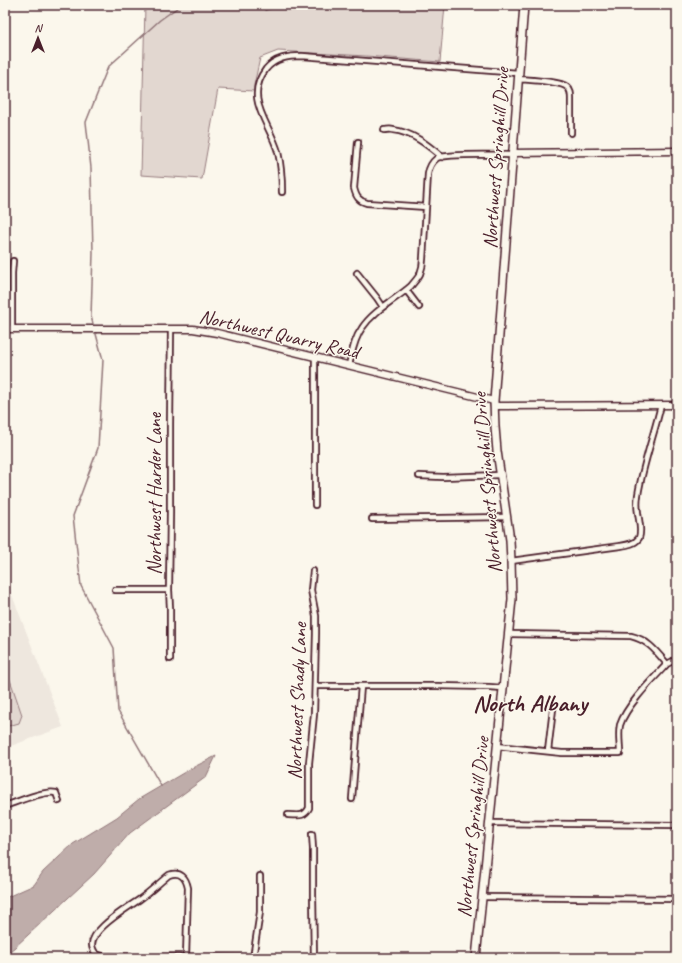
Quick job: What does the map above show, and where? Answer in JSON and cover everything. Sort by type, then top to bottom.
[{"type":"main road","name":"Northwest Springhill Drive","points":[[476,958],[512,599],[512,561],[507,517],[496,451],[494,403],[524,5]]},
{"type":"street","points":[[282,192],[278,152],[271,132],[262,115],[257,98],[259,82],[267,68],[280,58],[293,56],[388,62],[518,76],[561,84],[568,88],[571,94],[571,132]]},
{"type":"street","points":[[384,130],[394,130],[408,134],[425,143],[442,156]]},
{"type":"street","points":[[358,142],[354,188],[358,199],[367,203],[426,207]]},
{"type":"street","points":[[349,365],[353,347],[359,332],[368,321],[406,290],[420,275],[422,267],[429,167],[437,158],[456,155],[677,151]]},
{"type":"street","points":[[8,329],[13,260]]},
{"type":"street","points":[[357,274],[383,308]]},
{"type":"street","points":[[406,290],[419,307]]},
{"type":"street","name":"Northwest Quarry Road","points":[[8,329],[193,330],[217,333],[349,365],[494,403],[677,405]]},
{"type":"street","name":"Northwest Harder Lane","points":[[170,659],[169,590],[171,329]]},
{"type":"street","points":[[315,357],[315,505]]},
{"type":"street","points":[[512,561],[620,546],[634,543],[638,540],[641,530],[638,512],[638,496],[644,466],[660,405]]},
{"type":"street","points":[[419,476],[443,477],[500,475]]},
{"type":"street","points":[[372,519],[507,517]]},
{"type":"street","name":"Northwest Shady Lane","points":[[288,815],[305,814],[309,808],[309,763],[314,714],[316,634],[316,616],[311,590],[313,571]]},
{"type":"street","points":[[115,590],[169,590]]},
{"type":"street","points":[[509,634],[631,636],[647,642],[667,664]]},
{"type":"street","points":[[497,746],[562,753],[620,753],[619,733],[620,726],[625,715],[632,704],[667,664],[677,660]]},
{"type":"street","points":[[315,686],[444,686],[503,688]]},
{"type":"street","points":[[352,799],[361,686]]},
{"type":"street","points":[[548,751],[553,709]]},
{"type":"street","points":[[5,806],[38,795],[53,792],[56,793],[59,801]]},
{"type":"street","points":[[490,823],[677,825]]},
{"type":"street","points":[[312,834],[314,849],[314,958]]},
{"type":"street","points":[[186,957],[188,888],[187,882],[184,878],[177,874],[173,874],[165,878],[104,926],[93,938],[93,950],[98,955],[132,958],[276,958]]},
{"type":"street","points":[[253,958],[260,912],[260,876]]},
{"type":"street","points":[[482,897],[677,899]]},
{"type":"shaded area","points":[[145,5],[445,5],[440,62],[278,51],[260,58],[254,91],[218,89],[202,179],[141,175]]},
{"type":"shaded area","points":[[5,577],[63,727],[5,748]]},
{"type":"shaded area","points":[[5,668],[22,715],[19,723],[5,727]]},
{"type":"shaded area","points":[[216,756],[206,777],[130,833],[94,874],[5,955],[5,898],[34,885],[43,872],[73,844],[117,817],[139,799],[190,769]]},
{"type":"waterway","points":[[93,324],[91,316],[93,253],[91,168],[86,122],[108,67],[160,20],[181,5]]},
{"type":"waterway","points":[[265,10],[283,5]]},
{"type":"waterway","points":[[96,334],[103,360],[98,448],[73,516],[81,586],[114,648],[118,711],[161,786]]},
{"type":"district","name":"North Albany","points":[[530,703]]}]
